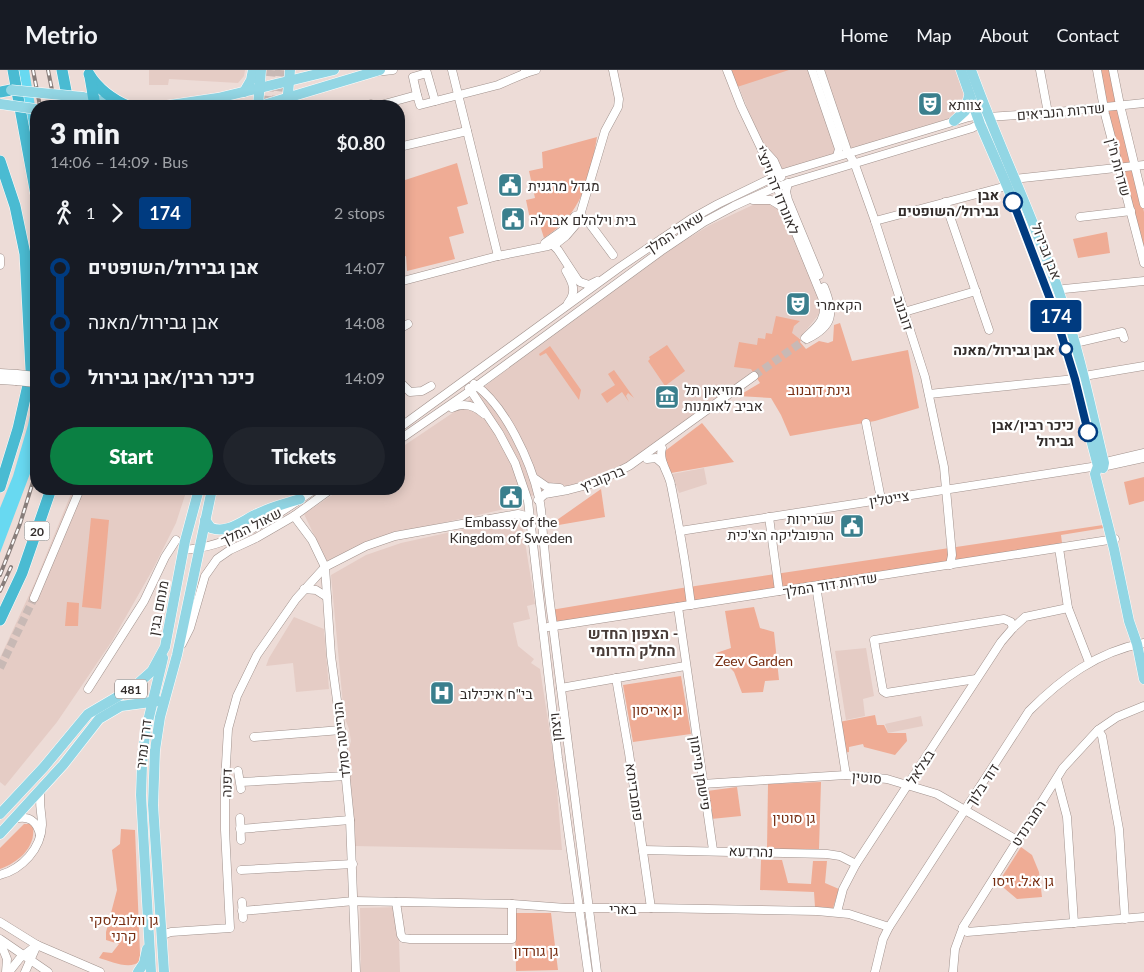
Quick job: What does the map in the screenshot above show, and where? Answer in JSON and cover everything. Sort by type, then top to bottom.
[{"type":"highway","points":[[13,70],[30,162]]},
{"type":"highway","points":[[62,70],[68,100]]},
{"type":"highway","points":[[89,72],[90,100]]},
{"type":"highway","points":[[89,72],[103,90],[119,100]]},
{"type":"highway","points":[[0,162],[15,206],[25,254],[30,320]]},
{"type":"highway","points":[[0,487],[30,387]]},
{"type":"highway","name":"20","points":[[0,620],[17,585],[49,495]]},
{"type":"main road","points":[[244,92],[254,70]]},
{"type":"main road","points":[[259,100],[261,70]]},
{"type":"main road","points":[[203,100],[259,88],[289,75],[334,70]]},
{"type":"main road","name":"אבן גבירול","points":[[961,70],[978,120],[1011,182],[1059,291],[1075,344],[1080,378],[1102,466],[1100,474],[1113,539],[1136,631],[1142,644],[1144,679]]},
{"type":"main road","name":"אבן גבירול","points":[[971,70],[1052,304],[1080,378]]},
{"type":"main road","points":[[293,100],[376,71]]},
{"type":"main road","points":[[287,100],[289,75]]},
{"type":"main road","points":[[4,91],[74,100]]},
{"type":"main road","points":[[954,121],[965,111],[969,95]]},
{"type":"main road","points":[[0,104],[30,108]]},
{"type":"main road","name":"מנחם בגין","points":[[0,814],[44,767],[88,714],[134,687],[148,676],[165,647],[183,550],[197,495]]},
{"type":"main road","name":"מנחם בגין","points":[[177,655],[211,495]]},
{"type":"main road","points":[[205,520],[211,528],[223,530],[276,506],[300,499]]},
{"type":"main road","name":"דרך נמיר","points":[[152,972],[141,795],[145,734],[165,647]]},
{"type":"main road","name":"דרך נמיר","points":[[164,972],[152,795],[155,750],[165,697],[177,655]]},
{"type":"main road","name":"481","points":[[0,834],[68,758],[100,718],[121,706],[152,703],[165,697]]},
{"type":"main road","points":[[138,972],[144,963],[150,941]]},
{"type":"street","points":[[376,71],[393,70]]},
{"type":"street","points":[[452,70],[498,256]]},
{"type":"street","points":[[435,101],[427,73],[413,78],[420,104],[435,101],[498,85],[525,71],[536,70]]},
{"type":"street","points":[[613,70],[619,99],[618,107],[605,131],[579,215],[582,222],[595,230],[614,256]]},
{"type":"street","name":"לאונרדו דה וינצ'י","points":[[727,70],[828,311]]},
{"type":"street","points":[[812,70],[839,149],[837,156]]},
{"type":"street","name":"דובנוב","points":[[820,70],[848,153],[854,162],[876,221],[929,394],[944,467],[952,555],[950,565]]},
{"type":"street","points":[[1040,70],[1048,113]]},
{"type":"street","name":"שדרות ח\"ן","points":[[1097,70],[1104,107],[1144,263]]},
{"type":"street","name":"שדרות ח\"ן","points":[[1113,70],[1144,204]]},
{"type":"street","points":[[399,100],[418,95]]},
{"type":"street","name":"שדרות הנביאים","points":[[988,117],[1144,103]]},
{"type":"street","points":[[978,120],[988,117]]},
{"type":"street","name":"שאול המלך","points":[[405,424],[561,312],[620,267],[691,219],[780,174],[954,121],[978,120]]},
{"type":"street","name":"שאול המלך","points":[[405,436],[704,222],[776,187],[978,120]]},
{"type":"street","points":[[405,146],[467,131]]},
{"type":"street","points":[[761,148],[774,162],[780,174],[781,180],[776,187]]},
{"type":"street","points":[[876,221],[979,193],[1011,182],[1119,166],[1144,165]]},
{"type":"street","name":"לאונרדו דה וינצ'י","points":[[788,183],[786,192],[788,200],[830,300],[828,311]]},
{"type":"street","points":[[734,206],[761,199],[777,203],[786,210]]},
{"type":"street","points":[[945,202],[989,330]]},
{"type":"street","points":[[1080,217],[1131,211]]},
{"type":"street","points":[[554,245],[562,231],[575,216],[579,215]]},
{"type":"street","points":[[554,245],[576,277],[585,284],[594,283],[620,267]]},
{"type":"street","points":[[405,280],[498,256],[536,247],[554,245]]},
{"type":"street","points":[[536,247],[554,245]]},
{"type":"street","points":[[554,245],[573,284],[572,297],[561,312]]},
{"type":"street","points":[[0,258],[0,264]]},
{"type":"street","points":[[1059,291],[1144,281]]},
{"type":"street","points":[[904,312],[976,292]]},
{"type":"street","points":[[806,339],[828,311]]},
{"type":"street","points":[[1075,344],[1122,332],[1124,338]]},
{"type":"street","points":[[929,394],[1080,378],[1144,366]]},
{"type":"street","points":[[0,373],[30,382]]},
{"type":"street","points":[[0,380],[30,374]]},
{"type":"street","name":"ברקוביץ","points":[[533,498],[570,494],[597,487],[632,470],[658,451],[673,436],[754,376]]},
{"type":"street","name":"ויצמן","points":[[467,379],[533,498],[553,626],[584,882],[588,972]]},
{"type":"street","points":[[405,387],[410,392],[422,391],[431,386]]},
{"type":"street","name":"ויצמן","points":[[473,388],[484,391],[507,423],[523,451],[534,479]]},
{"type":"street","points":[[432,418],[462,405],[472,406],[490,418]]},
{"type":"street","points":[[866,423],[881,499]]},
{"type":"street","points":[[658,451],[663,464]]},
{"type":"street","points":[[658,451],[670,479],[691,605]]},
{"type":"street","name":"ברקוביץ","points":[[533,498],[594,484],[658,451]]},
{"type":"street","points":[[1102,466],[1144,453]]},
{"type":"street","points":[[1102,466],[1144,458]]},
{"type":"street","name":"צייטלין","points":[[680,531],[1102,466]]},
{"type":"street","points":[[534,479],[550,488],[594,484]]},
{"type":"street","points":[[531,515],[534,505],[534,479]]},
{"type":"street","points":[[74,495],[33,597],[77,495]]},
{"type":"street","name":"שאול המלך","points":[[183,550],[198,549],[240,534],[306,495]]},
{"type":"street","name":"שאול המלך","points":[[294,516],[323,495]]},
{"type":"street","points":[[512,515],[533,498]]},
{"type":"street","name":"ויצמן","points":[[533,498],[532,526],[559,764],[597,972]]},
{"type":"street","points":[[512,515],[523,514],[532,526]]},
{"type":"street","name":"דפנה","points":[[162,938],[165,934],[171,932],[230,928],[225,824],[228,728],[237,696],[255,658],[304,590],[325,566],[366,546],[395,536],[512,515]]},
{"type":"street","name":"הנרייטה סולד","points":[[294,516],[312,540],[325,566],[331,656],[350,820],[356,972]]},
{"type":"street","name":"דרך נמיר","points":[[177,655],[190,628],[205,576],[214,562],[230,550],[256,538],[294,516]]},
{"type":"street","points":[[769,517],[779,591]]},
{"type":"street","name":"שדרות דוד המלך","points":[[544,628],[1113,539]]},
{"type":"street","points":[[88,689],[144,601],[165,557],[176,540]]},
{"type":"street","points":[[1059,548],[1068,608],[1089,662]]},
{"type":"street","points":[[816,586],[846,775]]},
{"type":"street","points":[[304,590],[316,590],[328,598]]},
{"type":"street","name":"פישמן מיימון","points":[[678,607],[713,850]]},
{"type":"street","points":[[976,679],[886,693],[883,690],[874,640],[1004,619],[1011,622],[1013,628],[1025,617],[1068,608]]},
{"type":"street","name":"בצלאל","points":[[837,912],[843,889],[856,864],[976,679],[1013,628]]},
{"type":"street","name":"דוד בלוך","points":[[875,972],[883,939],[889,927],[1029,711],[1055,687],[1089,662],[1142,644]]},
{"type":"street","points":[[560,688],[685,666]]},
{"type":"street","name":"פומבדיתא","points":[[616,678],[651,908]]},
{"type":"street","name":"רמברנדט","points":[[953,972],[955,949],[963,927],[1063,768],[1098,730],[1117,717],[1144,706]]},
{"type":"street","points":[[254,737],[341,730]]},
{"type":"street","points":[[1098,730],[1102,736],[1115,799],[1125,918]]},
{"type":"street","points":[[238,771],[241,786],[346,776]]},
{"type":"street","name":"סוטין","points":[[702,784],[846,775],[887,779],[909,784],[937,794],[1017,840]]},
{"type":"street","points":[[1057,779],[1067,817],[1074,923]]},
{"type":"street","points":[[0,876],[23,864],[33,851],[40,835],[42,822],[39,797],[41,789]]},
{"type":"street","points":[[14,819],[22,817],[33,820],[40,835]]},
{"type":"street","points":[[240,818],[241,840]]},
{"type":"street","points":[[240,829],[350,820]]},
{"type":"street","name":"נהרדעא","points":[[643,850],[713,850],[827,854],[840,856],[856,864]]},
{"type":"street","points":[[241,870],[353,864]]},
{"type":"street","name":"בארי","points":[[242,910],[354,901],[512,904],[584,908],[837,912],[862,917],[889,927]]},
{"type":"street","points":[[396,902],[401,936],[410,939],[512,940],[512,904]]},
{"type":"street","points":[[963,927],[967,932],[1144,917]]},
{"type":"street","points":[[0,922],[37,945],[100,972]]},
{"type":"street","points":[[0,940],[48,972]]},
{"type":"street","points":[[0,940],[7,959],[7,972]]},
{"type":"street","points":[[7,972],[37,945]]},
{"type":"street","points":[[26,972],[37,945]]},
{"type":"shaded area","points":[[149,70],[245,70],[244,76],[238,83],[169,79],[168,85],[149,85]]},
{"type":"shaded area","points":[[732,70],[958,70],[966,98],[957,116],[783,170],[763,147]]},
{"type":"shaded area","points":[[770,197],[777,199],[821,299],[820,313],[795,344],[622,466],[593,479],[520,499],[509,508],[397,533],[365,544],[327,562],[304,514],[332,495],[405,495],[405,445],[457,410],[494,379],[674,247],[710,225]]},
{"type":"shaded area","points":[[704,468],[707,484],[679,493],[672,474]]},
{"type":"shaded area","points":[[71,495],[185,495],[176,523],[153,569],[112,641],[57,722],[5,786],[0,782],[0,658],[35,582]]},
{"type":"shaded area","name":"בי\"ח איכילוב","points":[[515,518],[522,523],[535,604],[527,606],[530,619],[513,623],[518,646],[534,659],[531,663],[540,669],[555,766],[562,850],[353,846],[348,751],[351,741],[344,716],[331,575],[366,555],[401,543]]},
{"type":"shaded area","points":[[294,617],[324,629],[329,689],[296,692],[293,663],[266,666]]},
{"type":"shaded area","points":[[866,648],[874,696],[863,699],[865,716],[846,720],[835,651]]},
{"type":"shaded area","points":[[921,716],[923,726],[888,733],[885,724]]},
{"type":"shaded area","points":[[398,907],[400,972],[361,972],[360,908]]},
{"type":"green space","points":[[727,70],[789,70],[734,88]]},
{"type":"green space","points":[[1099,70],[1112,70],[1144,212],[1144,256],[1120,166]]},
{"type":"green space","points":[[597,137],[587,181],[576,207],[557,228],[544,238],[539,222],[531,224],[526,200],[535,198],[529,171],[543,168],[542,152]]},
{"type":"green space","points":[[457,163],[468,204],[457,207],[464,233],[449,237],[455,259],[407,271],[405,256],[405,180]]},
{"type":"green space","points":[[1107,232],[1110,253],[1078,258],[1073,239]]},
{"type":"green space","name":"גינת דובנוב","points":[[776,316],[800,321],[794,326],[792,333],[801,340],[800,342],[806,349],[819,341],[828,343],[833,341],[834,325],[840,323],[852,361],[908,350],[919,408],[875,421],[790,436],[771,398],[738,396],[760,383],[751,369],[734,367],[739,342],[757,345],[758,338],[765,339],[766,333],[772,334]]},
{"type":"green space","points":[[667,345],[685,371],[665,386],[648,361],[649,357]]},
{"type":"green space","points":[[550,346],[581,390],[579,400],[546,353],[540,356],[539,354]]},
{"type":"green space","points":[[614,370],[634,398],[628,393],[626,396],[629,402],[622,392],[607,403],[601,394],[615,385],[608,374]]},
{"type":"green space","points":[[702,423],[734,462],[671,473],[665,458],[665,451]]},
{"type":"green space","points":[[1144,477],[1144,501],[1129,505],[1124,482]]},
{"type":"green space","points":[[601,489],[605,517],[547,527]]},
{"type":"green space","points":[[91,518],[109,520],[101,609],[82,607]]},
{"type":"green space","points":[[1103,525],[1104,528],[1061,535],[1062,543],[773,592],[553,626],[551,610],[682,588]]},
{"type":"green space","points":[[67,602],[79,603],[78,626],[65,626]]},
{"type":"green space","name":"Zeev Garden","points":[[754,607],[760,628],[774,632],[779,680],[765,681],[763,692],[742,693],[734,672],[716,653],[731,648],[725,611]]},
{"type":"green space","name":"גן אריסון","points":[[681,676],[691,734],[633,742],[623,685]]},
{"type":"green space","points":[[875,715],[877,725],[884,725],[888,733],[906,733],[907,741],[895,755],[864,747],[863,744],[849,747],[849,752],[844,753],[839,722]]},
{"type":"green space","name":"גן סוטין","points":[[821,782],[819,849],[767,849],[768,784]]},
{"type":"green space","points":[[737,787],[741,816],[711,819],[707,791]]},
{"type":"green space","points":[[24,824],[30,824],[33,827],[32,842],[19,859],[0,869],[0,848]]},
{"type":"green space","name":"גן וולובלסקי קרני","points":[[121,829],[135,830],[140,961],[131,965],[99,958],[103,952],[112,953],[119,944],[106,940],[106,932],[117,890],[112,850],[120,844]]},
{"type":"green space","name":"גן א.ל. זיסו","points":[[1021,847],[1032,855],[1039,872],[1042,897],[1017,899],[998,883]]},
{"type":"green space","points":[[761,860],[782,860],[788,883],[811,884],[813,861],[827,861],[825,883],[839,889],[833,908],[815,907],[814,892],[760,890]]},
{"type":"green space","name":"גן גורדון","points":[[515,913],[551,913],[558,970],[516,971]]},
{"type":"water","points":[[19,70],[29,70],[34,100],[30,100],[30,140]]},
{"type":"water","points":[[30,415],[30,474],[0,553],[0,508],[13,476]]},
{"type":"tunnel","points":[[268,100],[271,70]]},
{"type":"tunnel","points":[[277,100],[280,70]]},
{"type":"tunnel","points":[[754,376],[806,339]]},
{"type":"tunnel","points":[[0,668],[34,598]]},
{"type":"railway","points":[[33,70],[39,100]]},
{"type":"railway","points":[[48,70],[52,90]]},
{"type":"railway","points":[[0,575],[20,524],[30,492]]},
{"type":"railway","points":[[0,591],[11,567]]},
{"type":"bus line","name":"174","points":[[1013,202],[1052,304],[1075,379],[1088,432]]},
{"type":"place","name":"צוותא","points":[[930,104]]},
{"type":"place","name":"מגדל מרגנית","points":[[510,185]]},
{"type":"place","name":"אבן גבירול/השופטים","points":[[1013,202]]},
{"type":"place","name":"בית וילהלם אברלה","points":[[513,219]]},
{"type":"place","name":"הקאמרי","points":[[798,304]]},
{"type":"place","name":"אבן גבירול/מאנה","points":[[1066,349]]},
{"type":"place","name":"מוזיאון תל אביב לאומנות","points":[[667,397]]},
{"type":"place","name":"כיכר רבין/אבן גבירול","points":[[1088,432]]},
{"type":"place","name":"Embassy of the Kingdom of Sweden","points":[[511,497]]},
{"type":"place","name":"שגרירות הרפובליקה הצ'כית","points":[[852,526]]},
{"type":"place","name":"בי\"ח איכילוב","points":[[442,693]]},
{"type":"district","name":"הצפון החדש - החלק הדרומי","points":[[633,642]]}]
